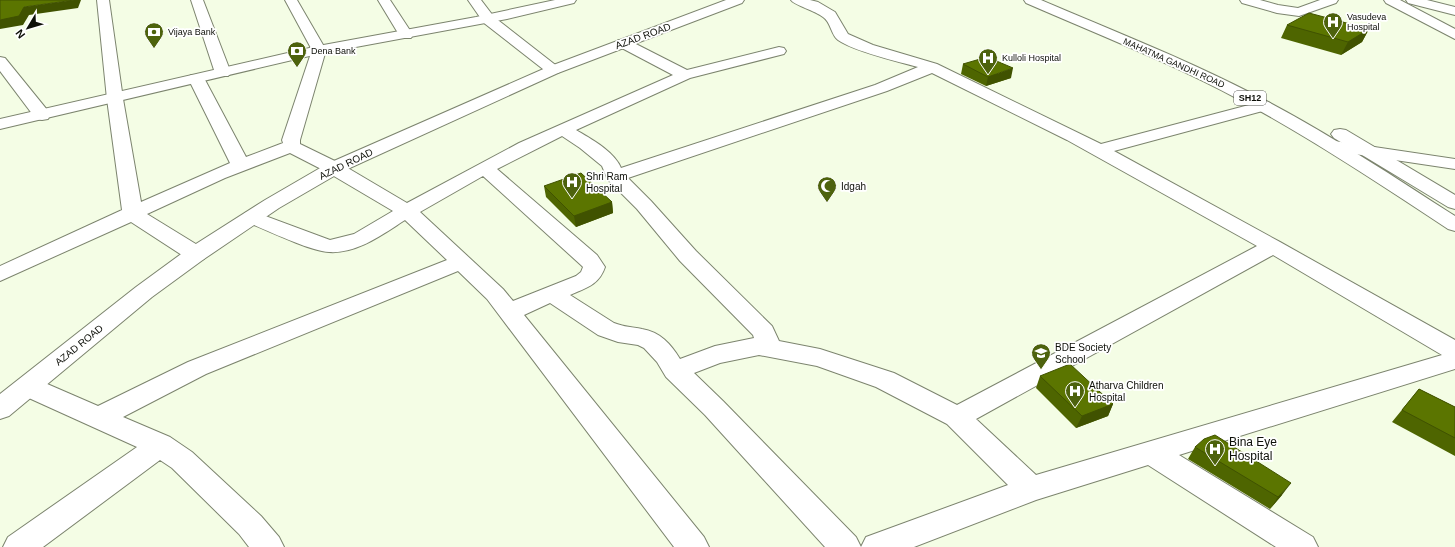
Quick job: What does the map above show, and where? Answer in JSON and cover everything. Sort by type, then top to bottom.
[{"type":"street","points":[[103,0],[115,99],[133,214],[196,254]]},
{"type":"street","points":[[197,0],[223,72]]},
{"type":"street","points":[[291,0],[319,50],[291,140],[292,146],[298,151],[334,168],[406,211],[495,294],[693,547]]},
{"type":"street","points":[[384,0],[406,35]]},
{"type":"street","points":[[474,0],[489,20],[553,70]]},
{"type":"street","points":[[0,124],[115,99],[196,78],[319,50],[489,20],[570,0]]},
{"type":"street","name":"AZAD ROAD","points":[[0,409],[29,387],[144,292],[196,254],[252,217],[334,168],[553,70],[738,0]]},
{"type":"street","points":[[797,0],[813,5],[830,16],[843,36],[868,48],[932,67],[1099,150],[1273,246],[1455,350]]},
{"type":"street","name":"MAHATMA GANDHI ROAD","points":[[1030,0],[1155,54],[1264,106],[1334,146],[1455,225]]},
{"type":"street","name":"MAHATMA GANDHI ROAD","points":[[1053,0],[1212,68],[1280,100],[1370,151],[1455,203]]},
{"type":"street","points":[[1246,0],[1291,12],[1300,12],[1332,0]]},
{"type":"street","points":[[1390,0],[1455,34]]},
{"type":"street","points":[[1412,0],[1455,11]]},
{"type":"street","points":[[622,43],[685,75]]},
{"type":"street","points":[[252,217],[329,246],[344,244],[361,238],[406,211],[485,168],[562,129],[685,75],[779,51]]},
{"type":"street","points":[[0,62],[42,115]]},
{"type":"street","points":[[615,176],[880,88],[932,67]]},
{"type":"street","points":[[196,78],[240,164]]},
{"type":"street","points":[[1099,150],[1264,106]]},
{"type":"street","points":[[562,129],[586,144],[610,164],[615,176],[644,205],[688,256],[764,332],[769,348]]},
{"type":"street","points":[[0,274],[240,164],[292,146]]},
{"type":"street","points":[[1334,146],[1455,164]]},
{"type":"street","points":[[485,168],[589,260],[594,267],[591,275],[584,281],[509,312]]},
{"type":"street","points":[[957,417],[1102,336],[1273,246]]},
{"type":"street","points":[[98,418],[197,368],[462,262]]},
{"type":"street","points":[[552,294],[606,329],[618,334],[644,337],[653,342],[666,356],[675,371],[720,413],[845,547]]},
{"type":"street","points":[[675,371],[715,355],[759,346],[820,358],[885,380],[957,417],[1031,489]]},
{"type":"street","points":[[877,547],[1031,489],[1455,360]]},
{"type":"street","points":[[29,387],[160,445],[182,460],[250,525],[268,547]]},
{"type":"street","points":[[18,547],[160,445]]},
{"type":"street","points":[[1151,452],[1302,547]]},
{"type":"building","points":[[0,0],[74,0],[24,7],[19,16],[0,20]]},
{"type":"building","points":[[1309,13],[1369,29],[1348,42],[1287,25]]},
{"type":"building","points":[[987,57],[1013,68],[988,77],[963,64]]},
{"type":"building","points":[[581,173],[612,202],[574,216],[544,186]]},
{"type":"building","points":[[1070,364],[1113,404],[1082,416],[1040,376]]},
{"type":"building","points":[[1419,389],[1455,407],[1455,438],[1402,410]]},
{"type":"building","points":[[1215,435],[1291,483],[1278,497],[1195,447],[1204,439]]},
{"type":"place","name":"Vasudeva Hospital","points":[[1333,39]]},
{"type":"place","name":"Vijaya Bank","points":[[154,49]]},
{"type":"place","name":"Dena Bank","points":[[297,68]]},
{"type":"place","name":"Kulloli Hospital","points":[[988,75]]},
{"type":"place","name":"Shri Ram Hospital","points":[[572,199]]},
{"type":"place","name":"Idgah","points":[[827,203]]},
{"type":"place","name":"BDE Society School","points":[[1041,370]]},
{"type":"place","name":"Atharva Children Hospital","points":[[1075,408]]},
{"type":"place","name":"Bina Eye Hospital","points":[[1215,466]]}]
